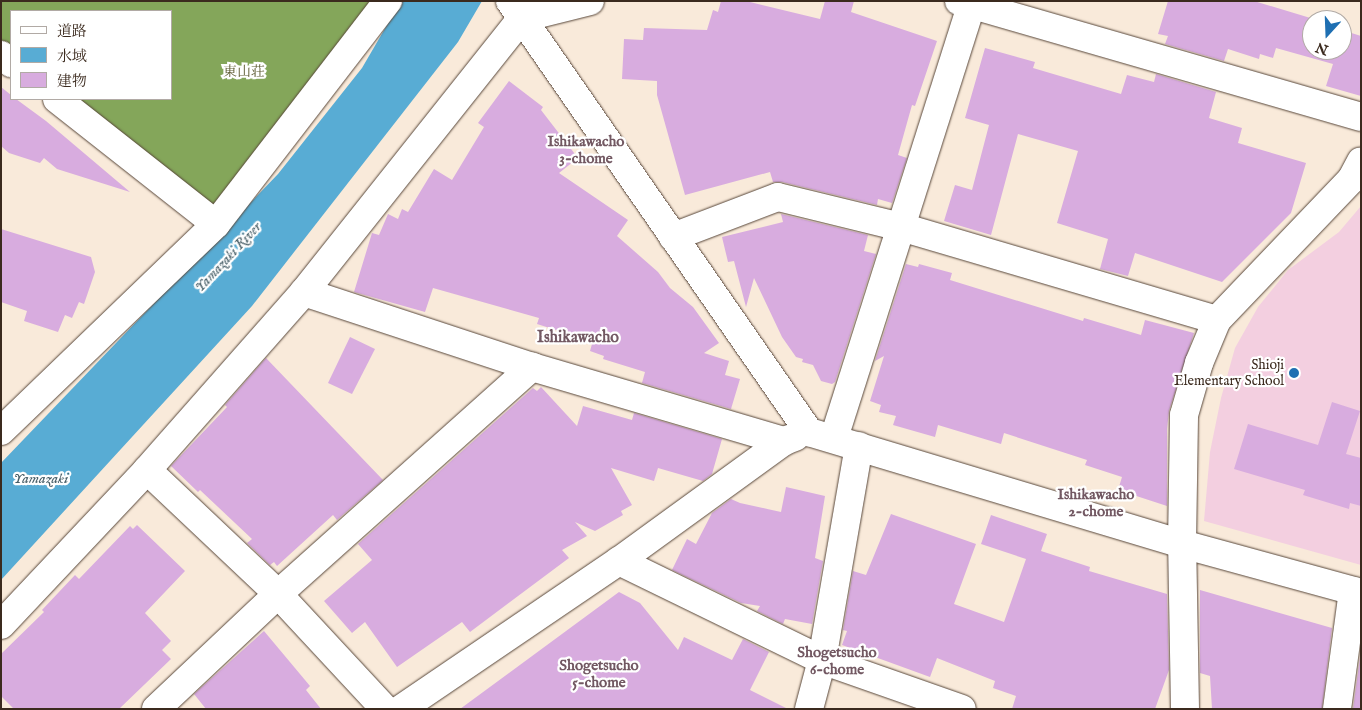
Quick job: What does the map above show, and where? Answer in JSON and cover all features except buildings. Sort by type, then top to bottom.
[{"type":"street","points":[[1,431],[216,224],[388,1]]},
{"type":"street","points":[[1,625],[147,470],[304,292],[519,7],[590,1]]},
{"type":"street","points":[[808,709],[822,660],[822,440],[901,227],[968,2],[1361,117]]},
{"type":"street","points":[[519,7],[673,237],[822,440]]},
{"type":"street","points":[[58,100],[216,224]]},
{"type":"street","points":[[1185,709],[1182,544],[1184,415],[1199,363],[1217,320],[1351,180],[1361,161]]},
{"type":"street","points":[[673,237],[778,198],[901,227],[1217,320]]},
{"type":"street","points":[[304,292],[532,367],[822,440],[1182,544],[1357,592],[1336,709]]},
{"type":"street","points":[[156,709],[278,594],[532,367]]},
{"type":"street","points":[[401,709],[619,561],[822,440]]},
{"type":"street","points":[[147,470],[278,594],[385,709]]},
{"type":"street","points":[[619,561],[822,660],[962,709]]},
{"type":"shaded area","name":"Shioji Elementary School","points":[[1361,206],[1361,565],[1204,521],[1210,452],[1221,398],[1235,348],[1258,307],[1288,270],[1339,232]]},
{"type":"green space","name":"東山荘","points":[[1,1],[388,1],[216,224],[58,100],[172,100],[172,10],[10,10],[10,62],[1,55]]},
{"type":"water","name":"Yamazaki","points":[[401,1],[482,1],[458,42],[252,306],[1,580],[1,463],[278,174],[362,68]]},
{"type":"place","name":"Shioji Elementary School","points":[[1294,373]]},
{"type":"district","name":"Ishikawacho 3-chome","points":[[586,150]]},
{"type":"district","name":"Ishikawacho","points":[[578,338]]},
{"type":"district","name":"Ishikawacho 2-chome","points":[[1096,502]]},
{"type":"district","name":"Shogetsucho 6-chome","points":[[837,660]]},
{"type":"district","name":"Shogetsucho 5-chome","points":[[599,674]]},
{"type":"water label","name":"Yamazaki River","points":[[228,257]]}]
